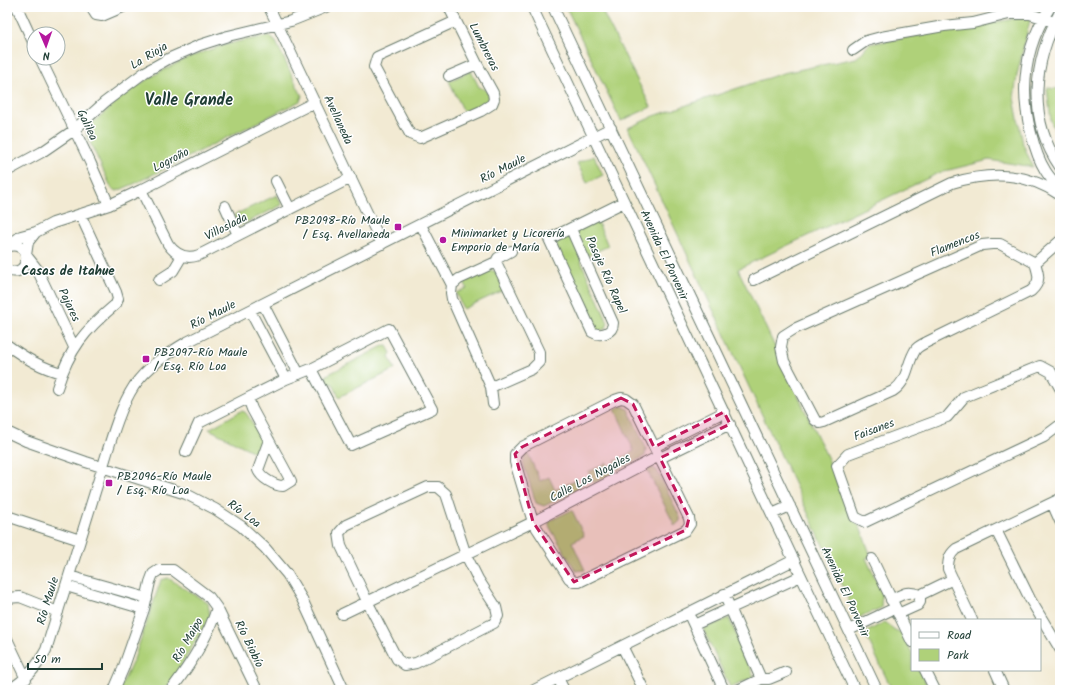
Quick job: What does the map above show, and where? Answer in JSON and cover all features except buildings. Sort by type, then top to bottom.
[{"type":"street","points":[[16,7],[26,28]]},
{"type":"street","points":[[91,7],[96,15],[102,16],[123,7]]},
{"type":"street","name":"Avellaneda","points":[[269,7],[382,244]]},
{"type":"street","name":"La Rioja","points":[[7,171],[42,152],[74,130],[117,93],[145,72],[170,58],[200,45],[228,36],[278,25],[326,7]]},
{"type":"street","name":"Lumbreras","points":[[450,7],[477,64],[493,93],[494,99],[492,104],[481,111],[420,138],[410,134],[374,66],[377,57],[456,21]]},
{"type":"street","name":"Avenida El Porvenir","points":[[532,7],[855,690]]},
{"type":"street","name":"Avenida El Porvenir","points":[[553,7],[877,690]]},
{"type":"street","points":[[1050,7],[1037,31],[1028,59],[1024,95],[1027,117],[1036,149],[1047,173],[1060,189]]},
{"type":"street","points":[[1060,12],[1047,39],[1039,68],[1037,101],[1040,121],[1045,138],[1060,167]]},
{"type":"street","points":[[853,50],[866,41],[881,36],[973,23],[1009,14],[1030,14],[1055,22]]},
{"type":"street","points":[[450,76],[477,64]]},
{"type":"street","name":"Galilea","points":[[44,66],[109,205]]},
{"type":"street","name":"Logroño","points":[[7,247],[21,236],[36,232],[54,223],[109,205],[141,190],[315,102]]},
{"type":"street","name":"Río Maule","points":[[9,690],[26,679],[38,666],[46,650],[124,404],[134,387],[147,371],[164,356],[175,349],[594,138],[611,128]]},
{"type":"street","points":[[1037,183],[1045,180],[1047,173]]},
{"type":"street","points":[[754,280],[952,183],[971,177],[989,175],[1028,179],[1054,190],[1060,195]]},
{"type":"street","name":"Villoslada","points":[[182,256],[190,257],[199,255],[351,178]]},
{"type":"street","points":[[276,181],[290,209]]},
{"type":"street","points":[[141,190],[168,244],[173,251],[182,256],[173,272],[159,280]]},
{"type":"street","points":[[571,229],[624,202]]},
{"type":"street","points":[[225,206],[238,235]]},
{"type":"street","points":[[57,388],[74,347],[89,328],[116,304],[118,299],[80,214]]},
{"type":"street","points":[[421,224],[452,285],[452,298],[491,387],[493,404]]},
{"type":"street","name":"Pasaje Río Rapel","points":[[571,229],[613,323],[613,327],[610,330],[601,334],[597,335],[592,332],[549,239],[571,229]]},
{"type":"street","points":[[7,270],[13,272],[21,269],[26,263],[28,242],[36,232]]},
{"type":"street","points":[[1035,263],[1060,241]]},
{"type":"street","name":"Flamencos","points":[[1000,244],[1035,263],[1039,278],[1037,286],[1031,291],[917,348],[900,386],[824,422],[820,423],[815,420],[784,361],[781,347],[783,336],[794,329],[982,245],[1000,244]]},
{"type":"street","name":"Logroño","points":[[7,247],[16,246],[21,248],[26,255]]},
{"type":"street","points":[[452,285],[459,279],[496,262],[498,258],[511,251]]},
{"type":"street","name":"Pajares","points":[[26,255],[37,269],[74,347]]},
{"type":"street","points":[[491,387],[532,369],[539,362],[540,358],[539,352],[496,262]]},
{"type":"street","points":[[263,304],[298,374]]},
{"type":"street","points":[[250,311],[286,379]]},
{"type":"street","points":[[186,452],[199,423],[390,329],[432,409],[351,445],[311,369]]},
{"type":"street","points":[[7,345],[30,361],[62,373]]},
{"type":"street","name":"Faisanes","points":[[1060,388],[1051,372],[1040,366],[964,397],[947,416],[848,454],[837,466],[855,517],[865,522],[1044,437],[1060,425]]},
{"type":"street","points":[[248,398],[252,409],[269,440]]},
{"type":"street","points":[[621,398],[626,399],[633,404],[658,454],[689,518],[690,524],[686,530],[579,582],[574,582],[569,578],[533,522],[515,462],[515,454],[522,447],[621,398]]},
{"type":"street","name":"Calle Los Nogales","points":[[342,614],[368,603],[533,522],[658,454],[724,412]]},
{"type":"street","name":"Calle Los Nogales","points":[[658,454],[730,424]]},
{"type":"street","name":"Río Loa","points":[[7,432],[26,441],[186,494],[215,509],[240,526],[265,548],[287,574],[302,599],[344,690]]},
{"type":"street","points":[[428,487],[438,487],[446,494],[466,555],[478,580],[496,607],[498,616],[494,623],[416,663],[404,664],[397,659],[368,603],[341,546],[339,533],[346,525],[428,487]]},
{"type":"street","points":[[972,619],[948,569],[950,554],[956,549],[1056,501],[1060,521]]},
{"type":"street","points":[[772,514],[790,506]]},
{"type":"street","points":[[7,516],[80,540]]},
{"type":"street","points":[[996,530],[1030,599],[1060,648]]},
{"type":"street","points":[[872,559],[911,640]]},
{"type":"street","points":[[534,690],[794,560]]},
{"type":"street","name":"Río Maipo","points":[[114,690],[144,609],[150,582],[154,574],[159,570],[167,569],[173,570],[188,580],[209,597],[217,608],[212,626],[176,688]]},
{"type":"street","points":[[694,625],[802,576]]},
{"type":"street","points":[[895,607],[907,592],[920,595],[953,579]]},
{"type":"street","points":[[68,581],[147,598]]},
{"type":"street","points":[[68,581],[144,609]]},
{"type":"street","points":[[724,594],[761,679]]},
{"type":"street","points":[[849,630],[895,607],[918,604],[920,602],[920,595]]},
{"type":"street","points":[[7,598],[20,597],[58,612]]},
{"type":"street","name":"Río Biobío","points":[[217,608],[257,690]]},
{"type":"street","points":[[688,612],[724,690]]},
{"type":"street","points":[[7,639],[26,679]]},
{"type":"street","points":[[622,646],[644,690]]},
{"type":"street","points":[[926,671],[935,690]]},
{"type":"street","points":[[995,671],[1004,690]]},
{"type":"street","points":[[738,690],[761,679],[769,679],[786,672]]},
{"type":"street","points":[[558,678],[564,690]]},
{"type":"highlighted area","points":[[621,398],[633,404],[654,447],[724,412],[730,424],[660,458],[689,518],[686,530],[574,582],[533,522],[515,454],[522,447]]},
{"type":"green space","points":[[566,7],[600,7],[651,107],[621,121]]},
{"type":"green space","points":[[1031,16],[1017,75],[1014,98],[1023,144],[1033,167],[989,160],[941,172],[738,269],[829,461],[851,517],[860,527],[871,556],[866,558],[882,593],[881,608],[857,618],[628,128],[654,116],[783,73],[856,58],[869,44]]},
{"type":"green space","points":[[269,36],[276,42],[302,96],[300,101],[136,183],[117,191],[112,189],[86,134],[94,122],[134,88],[183,60],[218,47]]},
{"type":"green space","points":[[471,71],[479,87],[486,90],[489,96],[486,104],[465,114],[449,81]]},
{"type":"green space","points":[[1047,88],[1060,89],[1060,145],[1051,121]]},
{"type":"green space","points":[[594,156],[603,175],[587,183],[577,163]]},
{"type":"green space","points":[[277,195],[282,205],[239,226],[234,215]]},
{"type":"green space","points":[[597,220],[608,246],[580,259],[608,323],[606,328],[600,331],[591,328],[556,249],[558,237]]},
{"type":"green space","points":[[490,270],[497,272],[504,290],[463,309],[456,293],[467,288],[464,282]]},
{"type":"green space","points":[[383,346],[387,346],[391,353],[389,357],[395,369],[339,397],[333,384],[328,383],[326,379],[327,375]]},
{"type":"green space","points":[[622,406],[628,409],[646,448],[645,456],[618,470],[615,461],[634,451],[615,409]]},
{"type":"green space","points":[[241,411],[247,414],[256,428],[262,442],[263,446],[258,454],[209,429]]},
{"type":"green space","points":[[527,451],[540,481],[549,477],[555,490],[577,480],[580,489],[544,506],[536,503],[523,463]]},
{"type":"green space","points":[[607,463],[613,474],[594,483],[588,472]]},
{"type":"green space","points":[[652,468],[657,470],[680,517],[680,521],[675,526],[647,470]]},
{"type":"green space","points":[[572,510],[584,536],[572,542],[585,570],[576,571],[549,526],[549,521]]},
{"type":"green space","points":[[168,578],[208,603],[210,616],[173,680],[163,690],[119,690],[134,659],[161,580]]},
{"type":"green space","points":[[729,618],[754,677],[730,687],[703,629]]},
{"type":"green space","points":[[884,622],[902,633],[911,651],[911,671],[920,671],[929,690],[892,690],[865,633]]},
{"type":"place","name":"PB2098-Río Maule / Esq. Avellaneda","points":[[398,227]]},
{"type":"place","name":"Minimarket y Licorería Emporio de María","points":[[443,240]]},
{"type":"place","name":"PB2097-Río Maule / Esq. Río Loa","points":[[146,359]]},
{"type":"place","name":"PB2096-Río Maule / Esq. Río Loa","points":[[109,483]]},
{"type":"district","name":"Valle Grande","points":[[189,100]]},
{"type":"district","name":"Casas de Itahue","points":[[68,271]]}]
